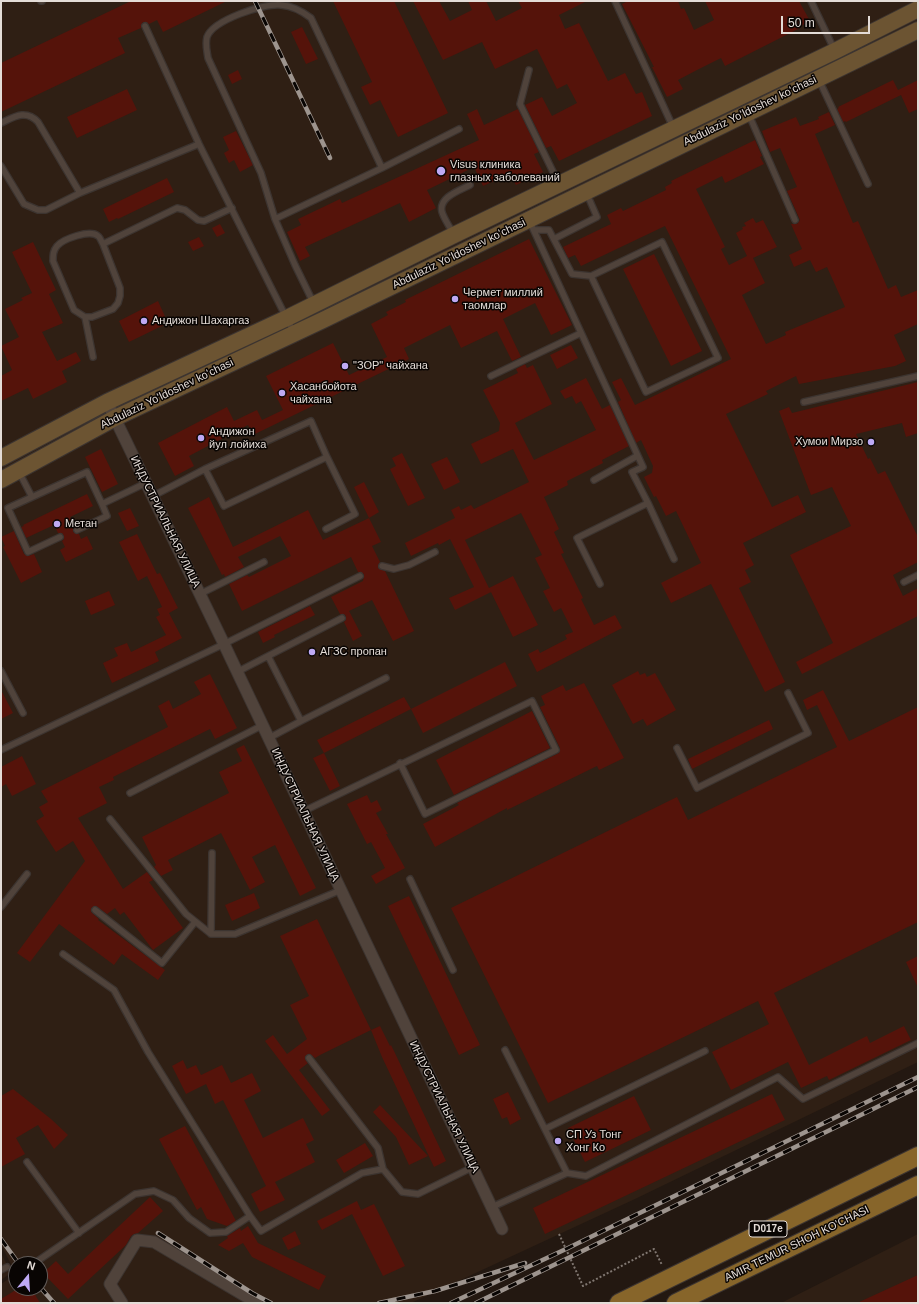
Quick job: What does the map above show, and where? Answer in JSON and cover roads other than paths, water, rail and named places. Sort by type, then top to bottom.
[{"type":"main road","name":"Abdulaziz Yoʻldoshev koʻchasi","points":[[1,480],[115,418],[295,333],[318,312],[454,235],[835,52],[918,9]]},
{"type":"main road","points":[[901,17],[914,31]]},
{"type":"main road","name":"Abdulaziz Yoʻldoshev koʻchasi","points":[[1,458],[106,402],[287,318],[318,312],[532,224],[586,192],[914,31]]},
{"type":"main road","name":"D017e","points":[[619,1303],[918,1156]]},
{"type":"main road","name":"AMIR TEMUR SHOH KO'CHASI","points":[[676,1303],[918,1185]]},
{"type":"street","name":"ИНДУСТРИАЛЬНАЯ УЛИЦА","points":[[106,402],[238,672],[502,1228]]},
{"type":"street","points":[[122,1303],[110,1284],[137,1240],[154,1242],[257,1303]]},
{"type":"lane","points":[[615,1],[674,129]]},
{"type":"lane","points":[[811,1],[835,52]]},
{"type":"lane","points":[[318,312],[294,265],[275,219],[261,173],[208,58],[206,47],[207,38],[215,26],[225,20],[266,3],[290,6],[301,10],[311,18],[382,168]]},
{"type":"lane","points":[[145,26],[199,144],[295,333]]},
{"type":"lane","points":[[528,70],[520,104],[559,184]]},
{"type":"lane","points":[[818,78],[868,184]]},
{"type":"lane","points":[[748,113],[795,220]]},
{"type":"lane","points":[[1,123],[18,115],[28,115],[34,117],[80,193]]},
{"type":"lane","points":[[275,219],[459,130]]},
{"type":"lane","points":[[1,166],[24,204],[30,208],[46,210],[80,193],[199,144]]},
{"type":"lane","points":[[454,235],[442,212],[442,204],[447,198],[470,185]]},
{"type":"lane","points":[[554,240],[597,217],[586,192]]},
{"type":"lane","points":[[103,244],[177,208],[185,210],[198,220],[204,221],[232,208]]},
{"type":"lane","points":[[532,224],[549,230],[572,274],[591,276],[662,242],[718,358],[646,392],[591,276]]},
{"type":"lane","points":[[532,224],[643,467],[632,472],[674,559]]},
{"type":"lane","points":[[85,233],[92,233],[98,236],[103,244],[120,288],[120,296],[113,309],[92,317],[85,317],[74,310],[52,261],[53,253],[61,242],[85,233]]},
{"type":"lane","points":[[85,317],[93,356]]},
{"type":"lane","points":[[491,376],[581,333]]},
{"type":"lane","points":[[804,402],[918,376]]},
{"type":"lane","points":[[153,496],[205,469],[311,421],[355,514],[326,529]]},
{"type":"lane","points":[[594,480],[637,456]]},
{"type":"lane","points":[[205,469],[224,506],[327,457]]},
{"type":"lane","points":[[18,470],[32,497]]},
{"type":"lane","points":[[60,538],[28,552],[8,508],[87,472],[107,516],[77,530]]},
{"type":"lane","points":[[102,504],[146,483]]},
{"type":"lane","points":[[600,584],[577,538],[648,503]]},
{"type":"lane","points":[[382,566],[394,569],[409,565],[435,552]]},
{"type":"lane","points":[[200,594],[264,562]]},
{"type":"lane","points":[[904,582],[918,575]]},
{"type":"lane","points":[[1,750],[224,644],[360,576]]},
{"type":"lane","points":[[238,672],[342,618]]},
{"type":"lane","points":[[268,656],[301,721]]},
{"type":"lane","points":[[1,671],[23,713]]},
{"type":"lane","points":[[269,738],[386,678]]},
{"type":"lane","points":[[677,748],[697,788],[808,733],[788,693]]},
{"type":"lane","points":[[304,811],[400,763],[532,701],[556,750],[425,814],[400,763]]},
{"type":"lane","points":[[130,793],[263,725]]},
{"type":"lane","points":[[110,819],[186,914],[211,934],[235,934],[341,890]]},
{"type":"lane","points":[[211,934],[212,853]]},
{"type":"lane","points":[[1,907],[27,874]]},
{"type":"lane","points":[[410,879],[453,970]]},
{"type":"lane","points":[[95,910],[162,963],[195,922]]},
{"type":"lane","points":[[63,954],[114,990],[148,1052],[250,1216],[261,1231],[362,1173],[383,1169]]},
{"type":"lane","points":[[492,1207],[567,1173],[586,1176],[778,1078],[803,1099],[918,1043]]},
{"type":"lane","points":[[505,1050],[567,1173]]},
{"type":"lane","points":[[545,1129],[705,1051]]},
{"type":"lane","points":[[309,1058],[378,1148],[383,1169],[402,1192],[418,1194],[473,1167]]},
{"type":"lane","points":[[27,1162],[78,1233]]},
{"type":"lane","points":[[45,1256],[135,1194],[154,1191],[173,1200],[189,1218],[210,1233],[226,1232],[250,1216]]},
{"type":"railway","points":[[255,1],[330,158]]},
{"type":"railway","points":[[451,1303],[566,1249],[918,1077]]},
{"type":"railway","points":[[476,1303],[918,1087]]},
{"type":"railway","points":[[158,1233],[252,1293],[271,1303]]},
{"type":"railway","points":[[1,1239],[13,1256]]},
{"type":"railway","points":[[379,1303],[435,1291],[525,1263]]},
{"type":"railway","points":[[48,1296],[54,1303]]},
{"type":"place","name":"Visus клиника глазных заболеваний","points":[[441,171]]},
{"type":"place","name":"Чермет миллий таомлар","points":[[455,299]]},
{"type":"place","name":"Андижон Шахаргаз","points":[[144,321]]},
{"type":"place","name":"\"ЗОР\" чайхана","points":[[345,366]]},
{"type":"place","name":"Хасанбойота чайхана","points":[[282,393]]},
{"type":"place","name":"Андижон йул лойиха","points":[[201,438]]},
{"type":"place","name":"Хумои Мирзо","points":[[871,442]]},
{"type":"place","name":"Метан","points":[[57,524]]},
{"type":"place","name":"АГЗС пропан","points":[[312,652]]},
{"type":"place","name":"СП Уз Тонг Хонг Ко","points":[[558,1141]]}]
